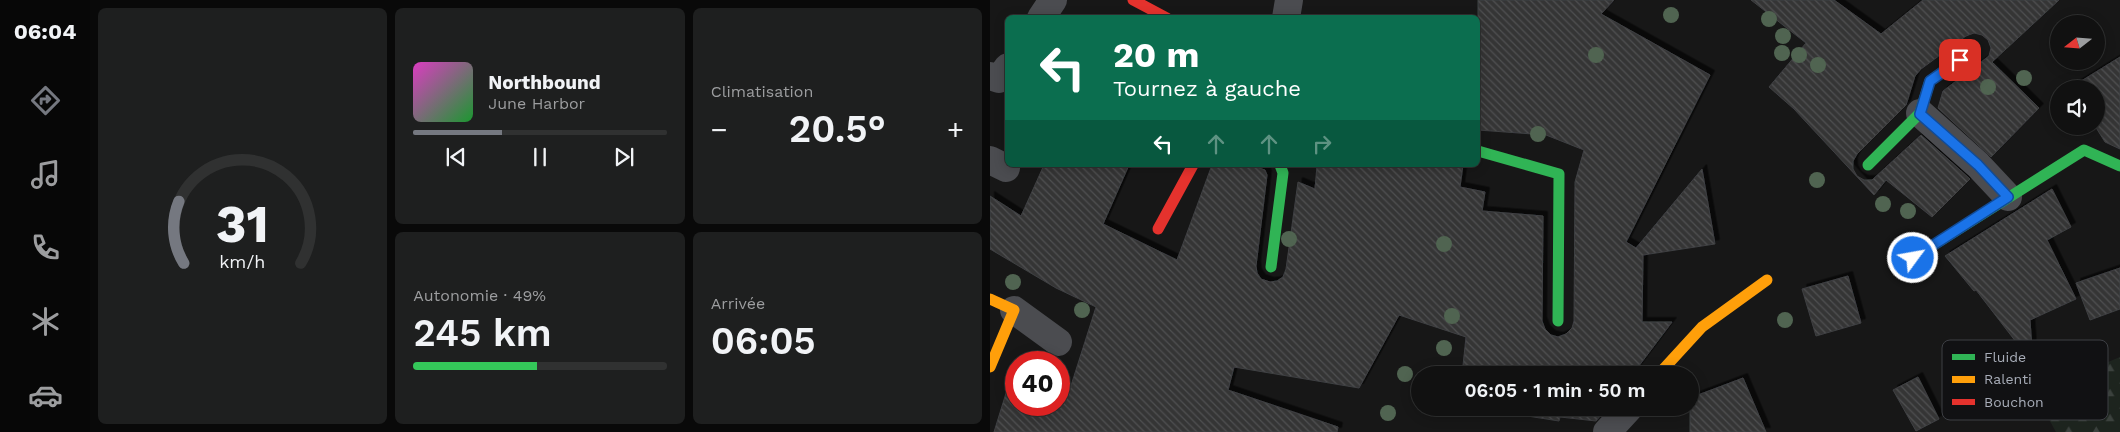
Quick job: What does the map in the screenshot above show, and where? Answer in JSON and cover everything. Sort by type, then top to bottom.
[{"type":"street","points":[[1043,15],[1053,0]]},
{"type":"street","points":[[1133,0],[1161,15]]},
{"type":"street","points":[[1286,15],[1289,0]]},
{"type":"street","points":[[1868,165],[1920,114],[1930,81],[1975,49]]},
{"type":"street","points":[[990,76],[999,80],[1005,71]]},
{"type":"street","points":[[1920,114],[1978,165],[2008,197]]},
{"type":"street","points":[[1913,258],[2084,150],[2120,166]]},
{"type":"street","points":[[1480,152],[1559,174],[1558,321]]},
{"type":"street","points":[[1158,229],[1192,167]]},
{"type":"street","points":[[1271,267],[1283,173],[1281,167]]},
{"type":"street","points":[[1666,366],[1702,327],[1767,280]]},
{"type":"street","points":[[990,299],[1014,310],[1058,342]]},
{"type":"street","points":[[990,367],[1014,310]]},
{"type":"street","points":[[1607,432],[1622,416]]},
{"type":"green space","points":[[2120,357],[2120,432],[2056,432],[2049,420],[2108,420],[2108,362]]},
{"type":"building","points":[[1478,0],[1614,0],[1601,14],[1710,75],[1626,242],[1636,248],[1702,169],[1715,244],[1643,255],[1642,322],[1672,322],[1639,366],[1463,366],[1466,337],[1399,315],[1359,388],[1234,367],[1228,390],[1338,427],[1337,432],[994,432],[1005,396],[1005,416],[1070,416],[1070,389],[1096,307],[1056,288],[990,249],[990,196],[1021,216],[1043,167],[1128,167],[1103,224],[1177,260],[1211,167],[1257,167],[1265,170],[1267,175],[1256,266],[1257,273],[1261,279],[1270,282],[1277,281],[1283,277],[1286,269],[1298,182],[1315,189],[1317,167],[1463,167],[1460,187],[1485,192],[1482,211],[1543,216],[1542,321],[1545,329],[1551,335],[1558,337],[1566,334],[1572,328],[1574,321],[1575,182],[1584,150],[1546,135],[1480,130],[1480,15],[1478,15]]},
{"type":"building","points":[[1751,0],[1834,0],[1881,34],[1923,0],[2059,0],[1992,62],[2039,108],[1991,157],[1938,108],[1943,91],[1989,56],[1991,48],[1988,40],[1982,35],[1974,33],[1966,36],[1921,69],[1915,76],[1906,105],[1857,154],[1853,161],[1853,169],[1857,176],[1864,180],[1872,180],[1921,135],[1970,179],[1932,217],[1886,180],[1874,195],[1794,109],[1769,87],[1806,43]]},
{"type":"building","points":[[2120,57],[2120,149],[2105,142],[2101,135],[2105,135],[2105,80],[2083,80],[2099,70],[2105,70],[2105,66]]},
{"type":"building","points":[[2052,189],[2071,227],[2047,240],[2076,299],[2030,320],[2031,340],[2015,340],[1976,290],[1974,291],[1945,256]]},
{"type":"building","points":[[2120,268],[2120,309],[2090,320],[2076,283]]},
{"type":"building","points":[[1848,276],[1861,323],[1816,336],[1802,289]]},
{"type":"building","points":[[1918,377],[1939,419],[1916,431],[1893,390]]},
{"type":"building","points":[[1743,378],[1766,432],[1690,432],[1690,416],[1699,416],[1699,395]]},
{"type":"building","points":[[1527,416],[1600,416],[1596,421],[1560,417],[1559,421]]},
{"type":"traffic: fast","points":[[1868,165],[1920,113],[1930,81],[1975,49]]},
{"type":"traffic: fast","points":[[1913,258],[2084,150],[2120,166]]},
{"type":"traffic: fast","points":[[1480,152],[1559,174],[1558,321]]},
{"type":"traffic: fast","points":[[1271,267],[1283,173],[1281,167]]},
{"type":"traffic: slow","points":[[1666,366],[1702,327],[1767,280]]},
{"type":"traffic: slow","points":[[990,299],[1014,310],[990,367]]},
{"type":"traffic: jam","points":[[1133,0],[1161,15]]},
{"type":"traffic: jam","points":[[1158,229],[1192,167]]},
{"type":"route","points":[[1913,258],[2008,197],[1978,165],[1920,114],[1930,81],[1960,60]]}]
